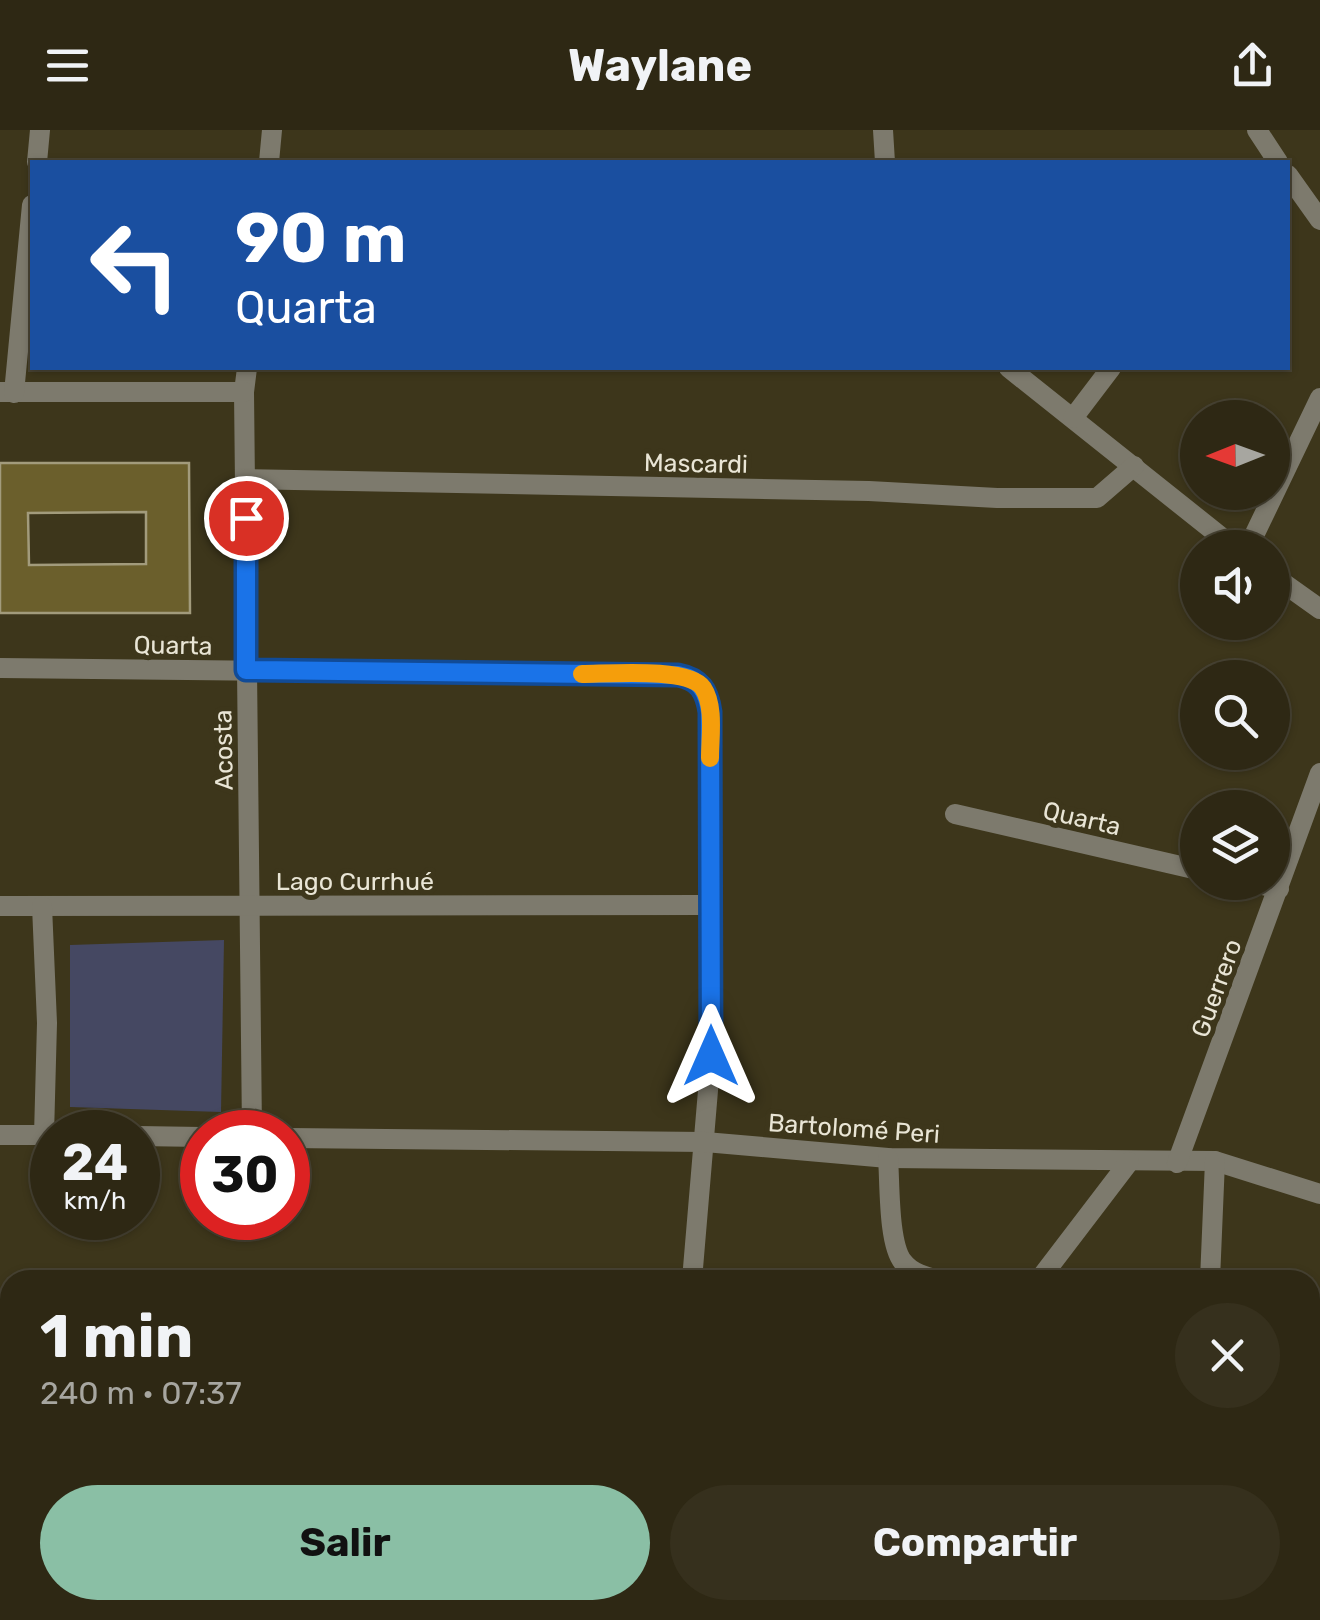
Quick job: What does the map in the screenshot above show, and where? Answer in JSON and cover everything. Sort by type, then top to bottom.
[{"type":"street","points":[[37,160],[40,130]]},
{"type":"street","points":[[269,160],[272,130]]},
{"type":"street","points":[[1257,130],[1272,160]]},
{"type":"street","points":[[879,132],[884,160]]},
{"type":"street","points":[[1290,179],[1320,220]]},
{"type":"street","points":[[30,220],[7,392],[244,392]]},
{"type":"street","name":"Acosta","points":[[247,370],[252,1110]]},
{"type":"street","points":[[1013,370],[1213,530]]},
{"type":"street","points":[[1074,418],[1110,370]]},
{"type":"street","points":[[1257,530],[1320,398]]},
{"type":"street","name":"Mascardi","points":[[246,479],[1098,498],[1134,466]]},
{"type":"street","points":[[1290,588],[1320,609]]},
{"type":"street","name":"Quarta","points":[[0,668],[678,675],[696,680],[703,686],[710,712],[710,906]]},
{"type":"street","name":"Guerrero","points":[[1290,858],[1320,773]]},
{"type":"street","name":"Quarta","points":[[956,814],[1180,866]]},
{"type":"street","name":"Guerrero","points":[[1177,1163],[1275,900]]},
{"type":"street","name":"Lago Currhué","points":[[0,906],[710,906]]},
{"type":"street","points":[[42,906],[48,1110]]},
{"type":"street","points":[[693,1270],[711,1056],[710,906]]},
{"type":"street","points":[[0,1135],[30,1135]]},
{"type":"street","name":"Bartolomé Peri","points":[[310,1138],[706,1142],[888,1158],[1214,1161]]},
{"type":"street","points":[[888,1158],[895,1242],[902,1262],[914,1270]]},
{"type":"street","points":[[1210,1270],[1214,1161],[1320,1194]]},
{"type":"street","points":[[1047,1270],[1129,1162]]},
{"type":"shaded area","points":[[224,940],[221,1110],[70,1107],[70,945]]},
{"type":"building","points":[[0,463],[189,463],[190,613],[0,613]],"holes":[[[146,512],[146,564],[29,565],[28,513]]]},
{"type":"slow traffic","points":[[582,674],[678,675],[696,680],[708,698],[710,758]]},
{"type":"route","points":[[246,518],[246,670],[678,675],[703,686],[710,712],[711,1056]]}]
